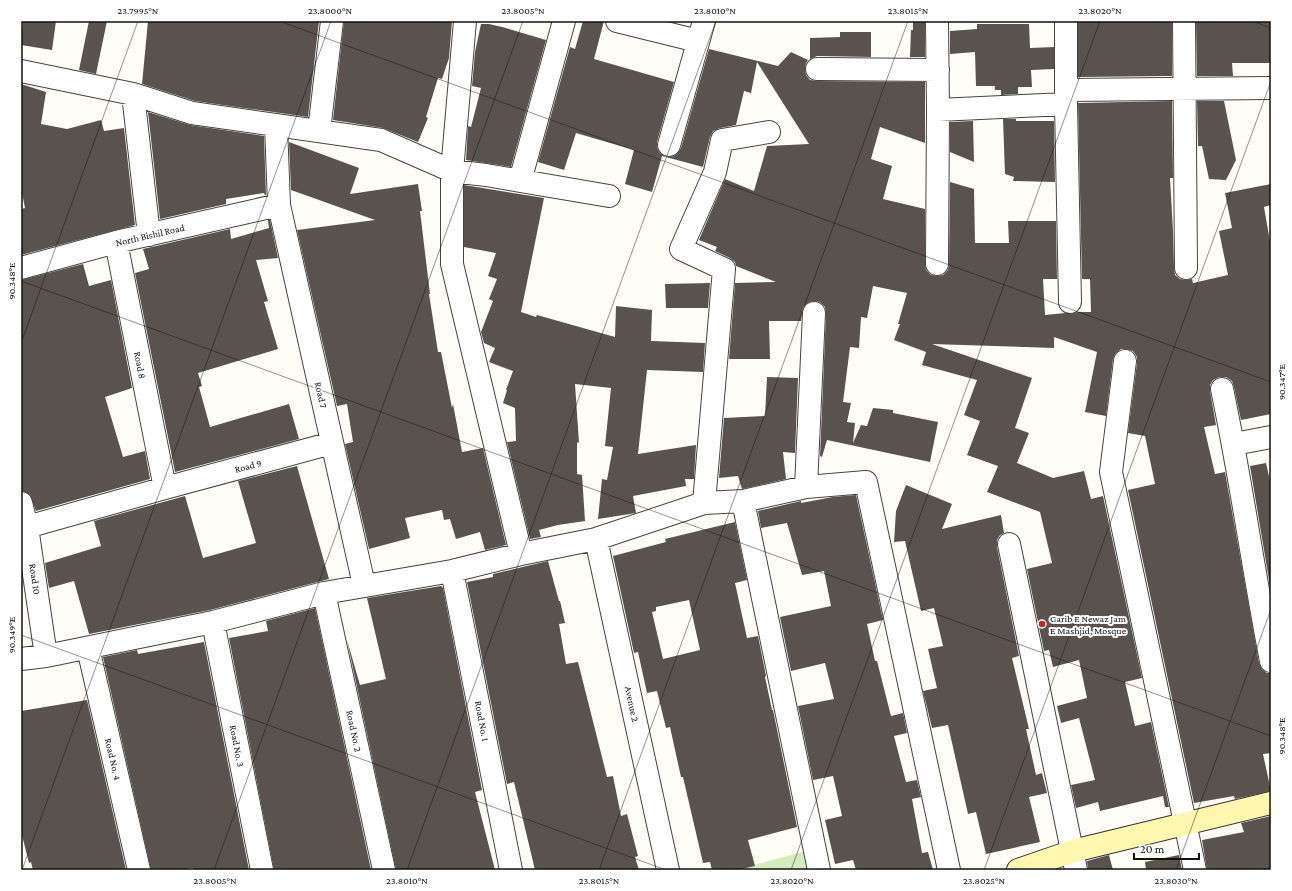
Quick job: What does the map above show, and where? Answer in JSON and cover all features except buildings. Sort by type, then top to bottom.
[{"type":"street","points":[[319,131],[332,21]]},
{"type":"street","points":[[465,21],[452,171],[452,264],[521,554]]},
{"type":"street","points":[[520,181],[564,21]]},
{"type":"street","points":[[617,21],[701,31],[669,145]]},
{"type":"street","points":[[937,21],[937,264]]},
{"type":"street","points":[[1066,21],[1070,302]]},
{"type":"street","points":[[1184,21],[1186,268]]},
{"type":"street","points":[[817,69],[938,70]]},
{"type":"street","points":[[21,71],[133,94],[192,113],[381,140],[452,171],[609,196]]},
{"type":"street","points":[[938,110],[1066,97],[1185,89],[1271,88]]},
{"type":"street","points":[[133,94],[149,235]]},
{"type":"street","name":"Road 7","points":[[276,124],[279,205],[364,585]]},
{"type":"street","points":[[704,503],[724,269],[681,249],[715,172],[722,140],[769,132]]},
{"type":"street","name":"North Bishil Road","points":[[21,268],[116,242],[279,205]]},
{"type":"street","name":"Road 8","points":[[116,242],[164,488]]},
{"type":"street","points":[[806,487],[814,313]]},
{"type":"street","points":[[1125,361],[1111,472],[1195,870]]},
{"type":"street","points":[[1222,389],[1234,444],[1260,609],[1271,660]]},
{"type":"street","points":[[1234,444],[1271,437]]},
{"type":"street","name":"Road 9","points":[[27,527],[164,488],[332,443]]},
{"type":"street","points":[[21,660],[88,648],[213,622],[324,592],[452,571],[521,554],[596,539],[704,503],[743,502],[806,487],[866,482],[949,870]]},
{"type":"street","points":[[743,502],[819,870]]},
{"type":"street","name":"Road 10","points":[[21,503],[27,527],[46,656]]},
{"type":"street","name":"Avenue 2","points":[[596,539],[668,870]]},
{"type":"street","points":[[1009,544],[1074,860]]},
{"type":"street","name":"Road No. 1","points":[[452,571],[511,870]]},
{"type":"street","name":"Road No. 2","points":[[324,592],[384,870]]},
{"type":"street","name":"Road No. 3","points":[[213,622],[262,870]]},
{"type":"street","name":"Road No. 4","points":[[88,648],[139,870]]},
{"type":"street","points":[[1018,870],[1074,860],[1184,823],[1271,802]]},
{"type":"green space","points":[[806,851],[810,870],[735,870]]},
{"type":"place","name":"Garib E Newaz Jam E Mashjid, Mosque","points":[[1042,624]]}]
